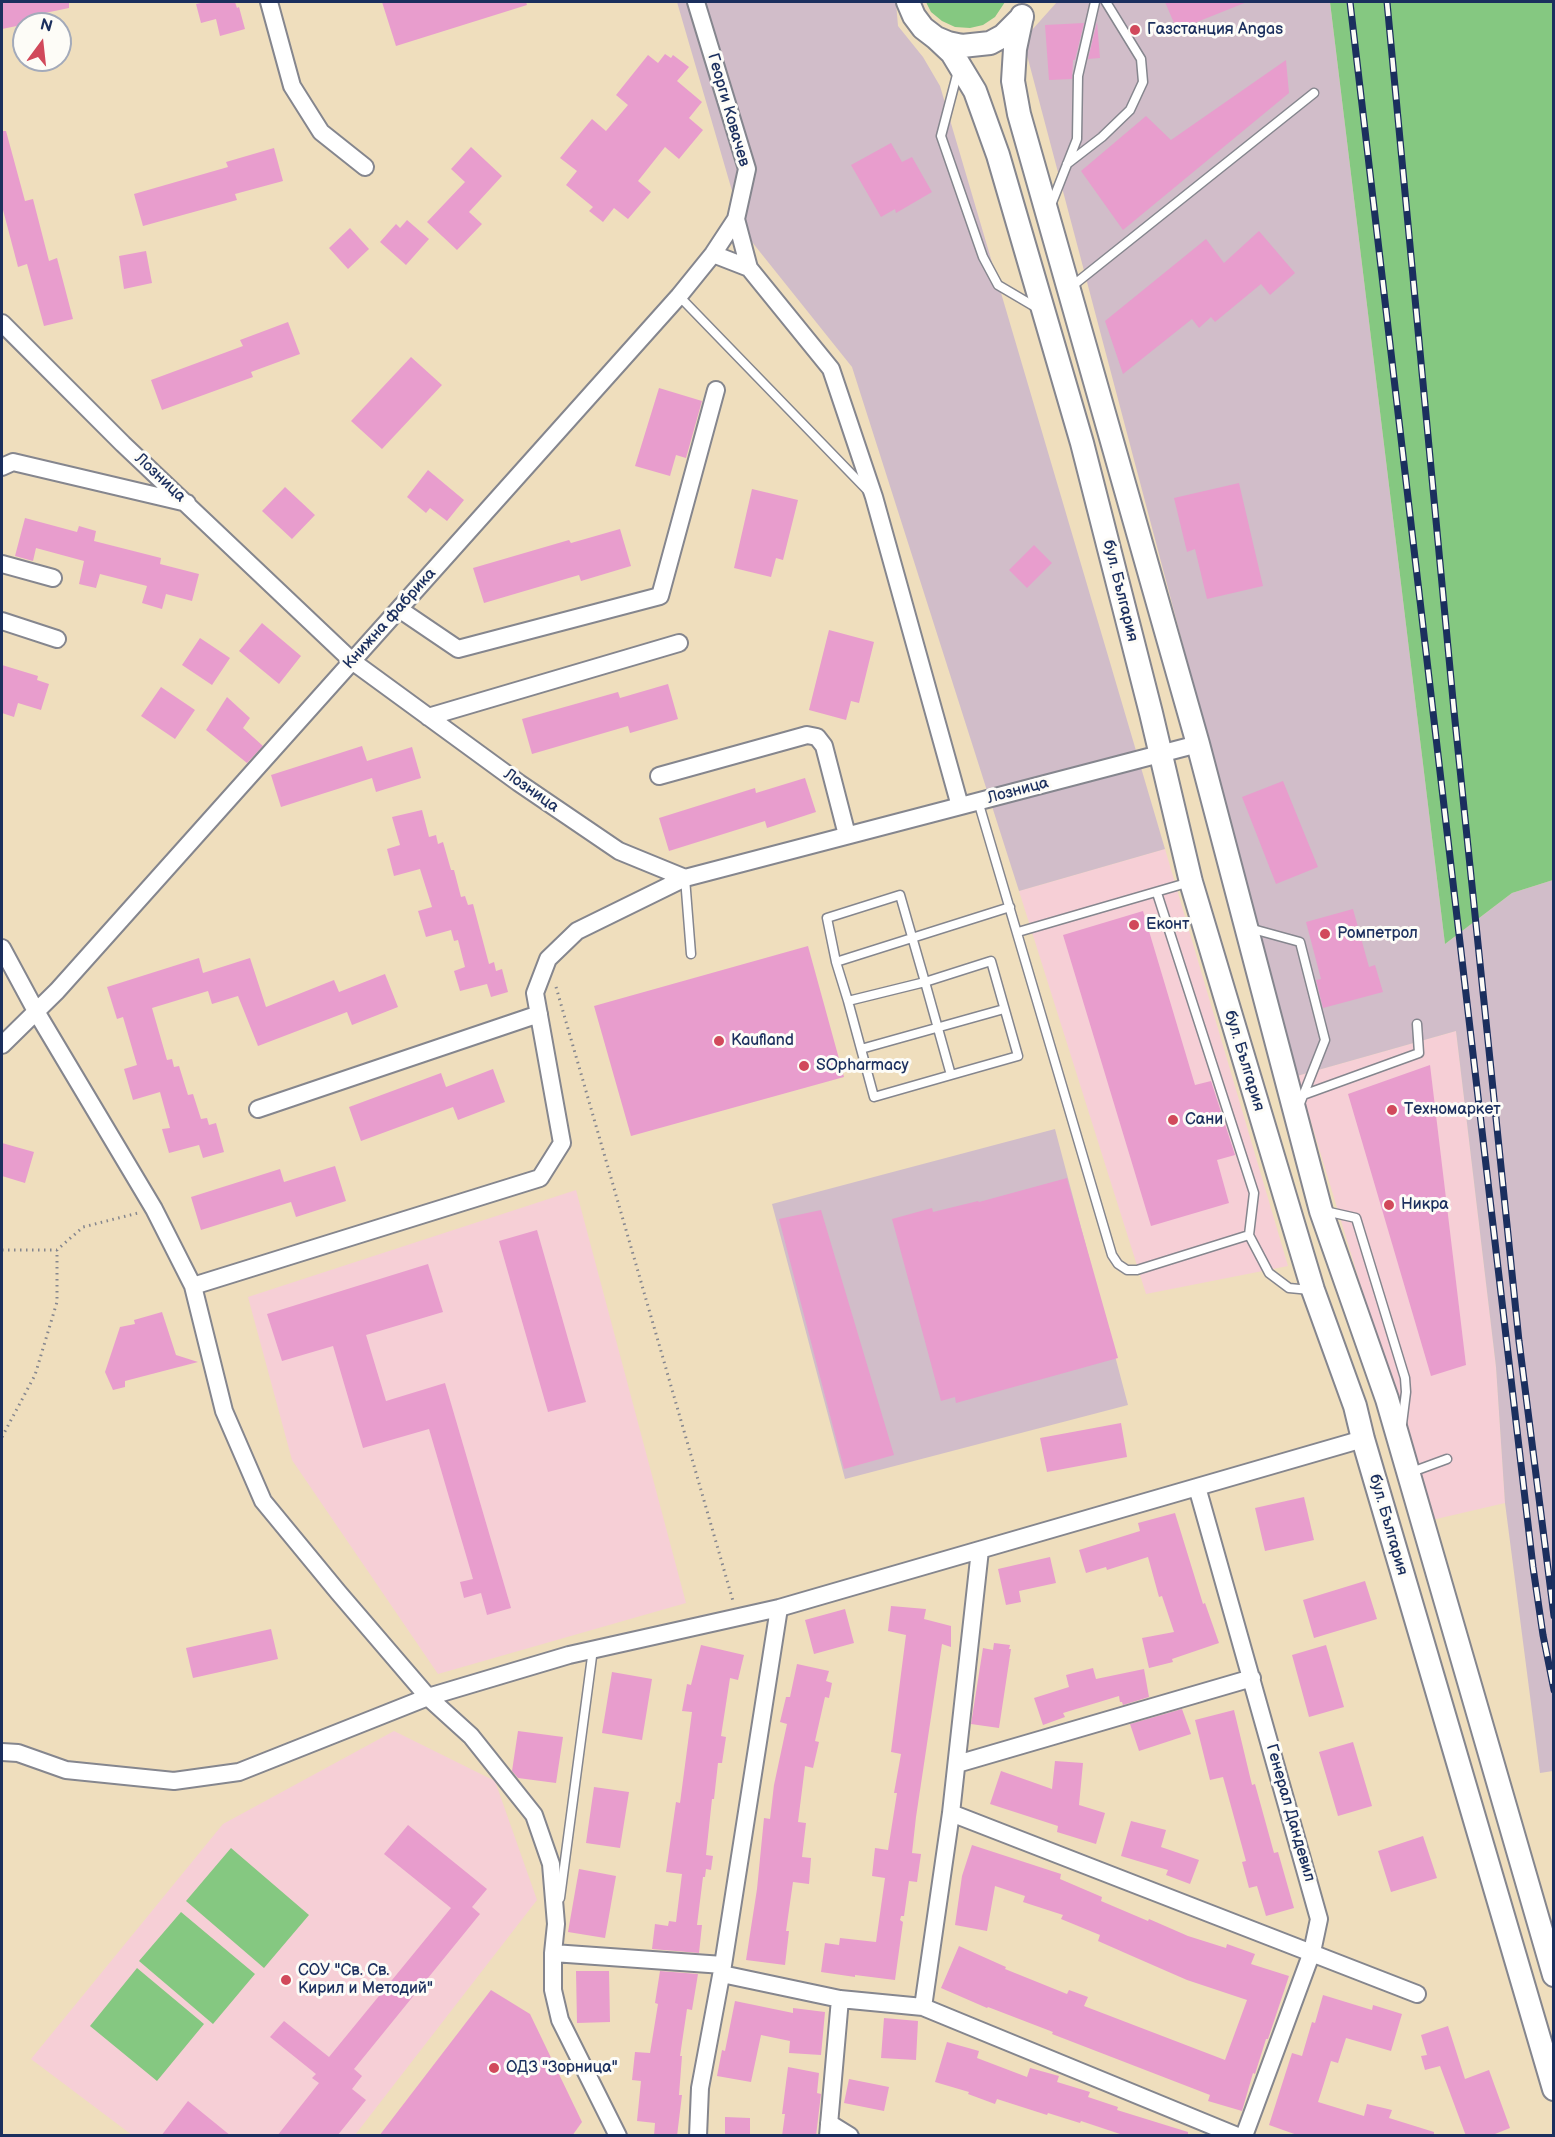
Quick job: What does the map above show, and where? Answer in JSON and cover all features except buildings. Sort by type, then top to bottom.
[{"type":"main road","name":"бул. България","points":[[908,2],[923,28],[952,53],[960,65],[975,91],[998,155],[1082,443],[1161,753],[1191,882],[1313,1290],[1355,1406],[1554,2089]]},
{"type":"main road","name":"бул. България","points":[[1025,9],[1015,49],[1013,81],[1019,114],[1198,744],[1246,927],[1300,1105],[1322,1211],[1387,1399],[1548,1943],[1554,1975]]},
{"type":"main road","points":[[936,38],[948,44],[962,46],[990,43],[1003,36],[1025,9]]},
{"type":"street","points":[[269,2],[292,86],[321,132],[365,167]]},
{"type":"street","name":"Георги Ковачев","points":[[696,2],[747,169],[736,219]]},
{"type":"street","points":[[736,219],[749,268],[831,369],[874,497],[960,806]]},
{"type":"street","name":"Книжна фабрика","points":[[2,1045],[37,1013],[680,296],[714,254],[736,219]]},
{"type":"street","points":[[714,254],[749,268]]},
{"type":"street","name":"Лозница","points":[[2,323],[123,444],[352,661],[519,783],[619,851],[685,878],[1198,744]]},
{"type":"street","points":[[399,609],[458,649],[660,596],[716,390]]},
{"type":"street","points":[[2,467],[13,462],[188,504]]},
{"type":"street","points":[[2,564],[53,578]]},
{"type":"street","points":[[2,621],[57,639]]},
{"type":"street","points":[[428,717],[679,642]]},
{"type":"street","points":[[659,776],[807,735],[817,737],[824,746],[847,836]]},
{"type":"street","points":[[193,1286],[540,1178],[562,1143],[535,993],[548,959],[577,932],[685,878]]},
{"type":"street","points":[[2,948],[37,1013],[154,1209],[193,1286],[224,1411],[263,1501],[428,1697],[471,1736],[534,1815],[551,1864],[556,1924],[553,1990],[560,2020],[618,2136]]},
{"type":"street","points":[[258,1109],[539,1014]]},
{"type":"street","points":[[2,1752],[18,1753],[66,1770],[174,1781],[238,1772],[428,1697],[593,1649],[778,1608],[1363,1439]]},
{"type":"street","name":"Генерал Дандевил","points":[[1197,1487],[1319,1919],[1312,1952],[1244,2136]]},
{"type":"street","points":[[923,2007],[951,1813],[980,1550]]},
{"type":"street","points":[[698,2136],[700,2088],[723,1969],[778,1608]]},
{"type":"street","points":[[957,1764],[1251,1678]]},
{"type":"street","points":[[951,1813],[1418,1994]]},
{"type":"street","points":[[553,1953],[723,1969],[840,1999],[923,2007],[1237,2136]]},
{"type":"street","points":[[840,1999],[828,2129],[850,2136]]},
{"type":"lane","points":[[1047,214],[1077,139],[1078,76],[1095,2]]},
{"type":"lane","points":[[1067,164],[1102,137],[1130,110],[1143,82],[1141,58],[1106,2]]},
{"type":"lane","points":[[960,65],[941,136],[983,257],[998,285],[1044,312]]},
{"type":"lane","points":[[1069,290],[1314,93]]},
{"type":"lane","points":[[680,296],[874,497]]},
{"type":"lane","points":[[978,801],[1112,1255],[1118,1264],[1127,1270],[1137,1270],[1249,1235]]},
{"type":"lane","points":[[685,878],[691,954]]},
{"type":"lane","points":[[1018,932],[1191,882]]},
{"type":"lane","points":[[1157,893],[1254,1193],[1249,1235],[1269,1273],[1289,1288],[1313,1290]]},
{"type":"lane","points":[[848,1001],[925,982],[991,961],[1018,1056],[874,1097],[836,963],[827,918],[900,895],[913,938],[925,982],[938,1027],[951,1075]]},
{"type":"lane","points":[[836,963],[1010,907]]},
{"type":"lane","points":[[1246,927],[1300,942],[1325,1040],[1300,1105]]},
{"type":"lane","points":[[861,1049],[1004,1009]]},
{"type":"lane","points":[[1300,1105],[1419,1053],[1417,1024]]},
{"type":"lane","points":[[1322,1211],[1356,1218],[1405,1378],[1406,1392],[1399,1442]]},
{"type":"lane","points":[[1408,1473],[1447,1459]]},
{"type":"lane","points":[[556,1924],[593,1649]]},
{"type":"path","points":[[548,959],[738,1617]]},
{"type":"path","points":[[2,1250],[57,1250],[83,1227],[154,1209]]},
{"type":"path","points":[[2,1437],[35,1374],[57,1302],[57,1250]]},
{"type":"shaded area","points":[[677,2],[896,2],[898,26],[923,57],[940,86],[1165,849],[1019,891],[852,367],[744,232]]},
{"type":"shaded area","points":[[1057,2],[1330,2],[1445,944],[1512,893],[1553,880],[1553,1771],[1540,1773],[1505,1503],[1496,1367],[1456,1031],[1297,1076],[1023,40]]},
{"type":"shaded area","points":[[1165,849],[1288,1266],[1146,1294],[1019,891]]},
{"type":"shaded area","points":[[1456,1031],[1496,1367],[1505,1503],[1432,1520],[1297,1076]]},
{"type":"shaded area","points":[[1055,1129],[1128,1405],[845,1479],[772,1204]]},
{"type":"shaded area","points":[[576,1190],[686,1603],[438,1674],[292,1460],[248,1297]]},
{"type":"shaded area","name":"СОУ \"Св. Св. Кирил и Методий\"","points":[[394,1731],[495,1781],[537,1900],[355,2135],[132,2135],[31,2059],[223,1824]]},
{"type":"green space","points":[[926,2],[1005,2],[995,17],[983,25],[970,28],[955,27],[942,21],[931,12]]},
{"type":"green space","points":[[1330,2],[1553,2],[1553,880],[1512,893],[1445,944]]},
{"type":"green space","points":[[231,1848],[309,1915],[264,1968],[186,1901]]},
{"type":"green space","points":[[181,1912],[255,1974],[213,2024],[139,1961]]},
{"type":"green space","points":[[137,1968],[204,2024],[157,2081],[90,2026]]},
{"type":"railway","points":[[1350,2],[1533,1567],[1554,1690]]},
{"type":"railway","points":[[1387,2],[1454,711],[1519,1341],[1554,1616]]},
{"type":"place","name":"Газстанция Angas","points":[[1135,30]]},
{"type":"place","name":"Еконт","points":[[1134,925]]},
{"type":"place","name":"Ромпетрол","points":[[1325,934]]},
{"type":"place","name":"Kaufland","points":[[719,1041]]},
{"type":"place","name":"SOpharmacy","points":[[804,1066]]},
{"type":"place","name":"Техномаркет","points":[[1392,1110]]},
{"type":"place","name":"Сани","points":[[1173,1120]]},
{"type":"place","name":"Никра","points":[[1389,1205]]},
{"type":"place","name":"СОУ \"Св. Св. Кирил и Методий\"","points":[[286,1980]]},
{"type":"place","name":"ОДЗ \"Зорница\"","points":[[494,2068]]}]
